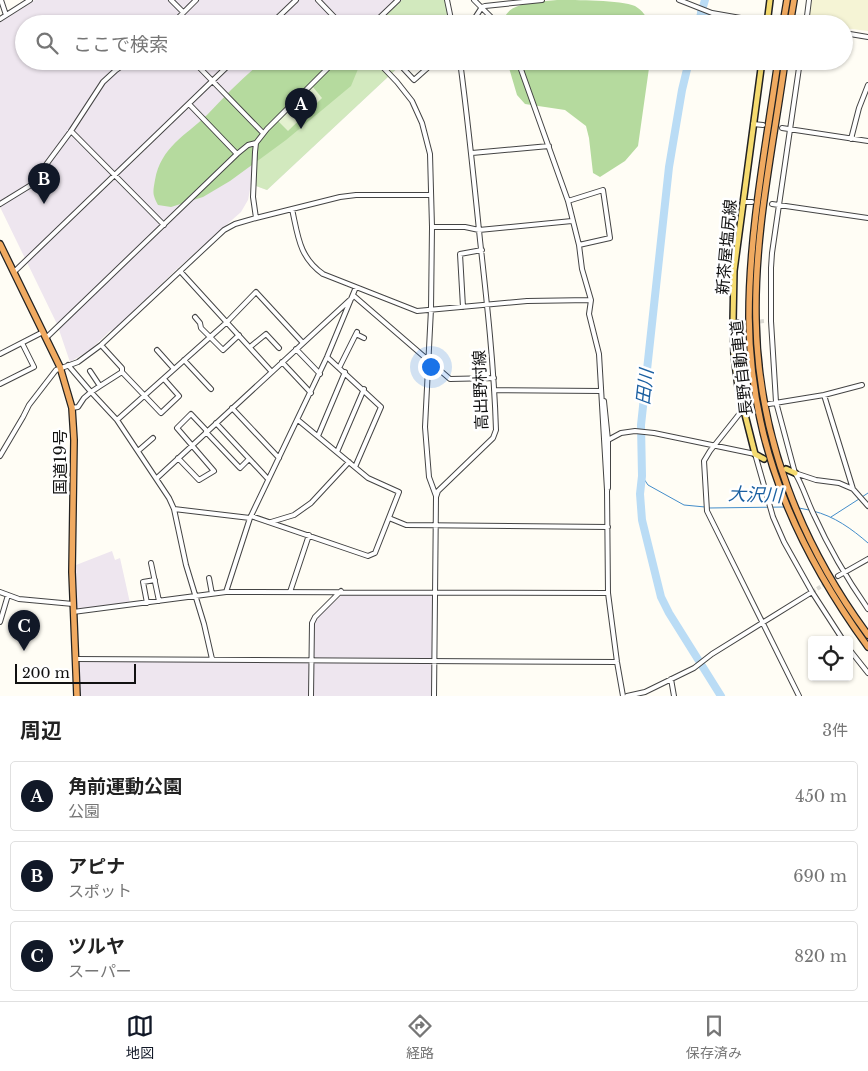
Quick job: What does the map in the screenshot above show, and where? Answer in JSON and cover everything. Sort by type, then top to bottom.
[{"type":"highway","points":[[784,15],[787,0]]},
{"type":"highway","points":[[792,15],[794,0]]},
{"type":"highway","name":"長野自動車道","points":[[777,70],[755,227],[750,285],[749,318],[757,402],[767,448],[790,514],[822,579],[868,647]]},
{"type":"highway","name":"長野自動車道","points":[[784,70],[759,246],[756,319],[758,355],[764,401],[774,446],[798,516],[828,576],[868,635]]},
{"type":"highway","name":"国道19号","points":[[0,244],[60,368],[72,408],[74,440],[73,612],[77,696]]},
{"type":"main road","points":[[768,15],[770,0]]},
{"type":"main road","name":"新茶屋塩尻線","points":[[755,454],[738,388],[733,322],[734,271],[761,70]]},
{"type":"main road","points":[[755,454],[764,459]]},
{"type":"main road","points":[[786,469],[795,473]]},
{"type":"street","points":[[1,0],[6,15]]},
{"type":"street","points":[[0,19],[30,0]]},
{"type":"street","points":[[171,0],[183,12]]},
{"type":"street","points":[[180,15],[196,0]]},
{"type":"street","points":[[280,15],[296,0]]},
{"type":"street","points":[[318,0],[332,15]]},
{"type":"street","points":[[382,15],[398,0]]},
{"type":"street","points":[[447,0],[450,15]]},
{"type":"street","points":[[474,0],[490,15]]},
{"type":"street","points":[[482,7],[542,0]]},
{"type":"street","points":[[678,0],[711,13],[722,15]]},
{"type":"street","points":[[807,15],[809,0]]},
{"type":"street","points":[[477,15],[482,7]]},
{"type":"street","points":[[853,34],[868,37]]},
{"type":"street","points":[[0,204],[31,185],[71,131],[103,82],[116,70]]},
{"type":"street","points":[[202,70],[263,133]]},
{"type":"street","points":[[14,272],[224,70]]},
{"type":"street","points":[[256,218],[253,197],[256,143],[263,133],[326,70]]},
{"type":"street","points":[[385,70],[404,90],[422,123],[430,154],[432,227],[431,310],[425,427],[429,477],[436,496],[434,696]]},
{"type":"street","points":[[405,70],[414,80],[425,70]]},
{"type":"street","name":"高出野村線","points":[[436,496],[438,491],[494,438],[496,430],[494,378],[482,250],[461,70]]},
{"type":"street","points":[[521,70],[568,201],[579,245],[582,269],[591,300],[589,314],[599,354],[607,490],[608,593],[616,662],[623,696]]},
{"type":"street","points":[[799,70],[772,252],[771,321],[776,402],[795,473],[813,514],[843,572],[868,609]]},
{"type":"street","points":[[851,139],[859,108],[867,92],[868,85]]},
{"type":"street","points":[[188,104],[237,154]]},
{"type":"street","points":[[753,124],[763,125]]},
{"type":"street","points":[[782,128],[868,141]]},
{"type":"street","points":[[71,131],[164,225]]},
{"type":"street","points":[[0,354],[44,335],[164,225],[237,154],[248,145],[256,143]]},
{"type":"street","points":[[472,153],[549,146]]},
{"type":"street","points":[[568,201],[603,190],[610,238],[579,245]]},
{"type":"street","points":[[0,456],[40,387],[56,370],[78,362],[101,345],[224,230],[235,224],[256,218],[340,197],[356,195],[431,195]]},
{"type":"street","points":[[743,202],[752,202]]},
{"type":"street","points":[[772,204],[868,218]]},
{"type":"street","points":[[292,209],[301,247],[314,267],[323,274],[417,311],[527,301],[591,300]]},
{"type":"street","points":[[432,227],[466,227],[480,230],[572,221]]},
{"type":"street","points":[[463,307],[460,254],[482,250]]},
{"type":"street","points":[[180,271],[271,371]]},
{"type":"street","points":[[226,592],[250,517],[320,374],[354,296],[356,287]]},
{"type":"street","points":[[117,420],[227,322],[256,292],[303,343]]},
{"type":"street","points":[[157,478],[354,296]]},
{"type":"street","points":[[354,296],[450,379],[494,378]]},
{"type":"street","points":[[195,317],[200,323],[201,328],[223,350],[239,335]]},
{"type":"street","points":[[765,322],[771,321]]},
{"type":"street","points":[[733,322],[744,322]]},
{"type":"street","points":[[339,368],[356,333],[364,338]]},
{"type":"street","points":[[250,347],[266,334],[279,348]]},
{"type":"street","points":[[0,384],[34,367],[22,343]]},
{"type":"street","points":[[101,345],[122,368],[122,372],[161,413],[179,396],[164,379]]},
{"type":"street","points":[[296,349],[320,374]]},
{"type":"street","points":[[157,350],[174,369]]},
{"type":"street","points":[[327,357],[364,389],[381,407],[355,467]]},
{"type":"street","points":[[184,360],[211,388]]},
{"type":"street","points":[[282,362],[311,393]]},
{"type":"street","points":[[68,365],[117,420],[157,478],[174,509],[212,659]]},
{"type":"street","points":[[90,372],[100,386]]},
{"type":"street","points":[[72,408],[78,407],[91,392],[122,372]]},
{"type":"street","points":[[318,436],[345,372]]},
{"type":"street","points":[[769,404],[824,395],[862,385]]},
{"type":"street","points":[[337,452],[364,389]]},
{"type":"street","points":[[494,390],[601,391]]},
{"type":"street","points":[[601,391],[604,399],[608,440],[609,487],[607,490]]},
{"type":"street","points":[[824,395],[853,489],[868,506]]},
{"type":"street","points":[[751,407],[744,408],[704,461],[707,511],[733,565],[764,622],[799,696]]},
{"type":"street","points":[[232,408],[279,458]]},
{"type":"street","points":[[178,458],[199,480],[214,471],[177,428],[191,414],[240,468],[249,459]]},
{"type":"street","points":[[174,509],[250,517],[271,522],[370,556],[375,553],[399,492],[368,478],[298,420]]},
{"type":"street","points":[[216,423],[268,480]]},
{"type":"street","points":[[608,440],[621,433],[635,430],[755,454],[771,509],[784,542],[812,592],[840,636]]},
{"type":"street","points":[[138,451],[153,438]]},
{"type":"street","points":[[271,522],[294,515],[312,503],[349,462]]},
{"type":"street","points":[[795,473],[816,480],[845,485],[853,489]]},
{"type":"street","points":[[389,518],[406,524],[608,527]]},
{"type":"street","points":[[290,592],[309,535]]},
{"type":"street","points":[[838,576],[868,559]]},
{"type":"street","points":[[151,563],[160,601]]},
{"type":"street","points":[[209,578],[212,594]]},
{"type":"street","points":[[147,603],[143,582],[155,580]]},
{"type":"street","points":[[311,696],[312,623],[315,616],[341,591]]},
{"type":"street","points":[[0,592],[20,599],[73,604]]},
{"type":"street","points":[[73,612],[226,592],[608,593]]},
{"type":"street","points":[[627,696],[644,694],[696,667],[711,655],[812,592]]},
{"type":"street","points":[[0,622],[8,595]]},
{"type":"street","points":[[853,654],[868,673]]},
{"type":"street","points":[[75,658],[616,662]]},
{"type":"street","points":[[671,680],[674,696]]},
{"type":"shaded area","points":[[35,0],[445,0],[448,15],[15,15],[15,70],[395,70],[267,190],[251,184],[248,200],[241,212],[178,268],[112,331],[90,350],[70,362],[57,324],[0,207],[0,22]]},
{"type":"shaded area","points":[[112,551],[115,560],[120,558],[130,603],[76,608],[76,565]]},
{"type":"shaded area","points":[[342,595],[433,595],[433,659],[313,658],[313,624],[317,617]]},
{"type":"shaded area","points":[[80,661],[307,662],[309,664],[309,696],[80,696]]},
{"type":"shaded area","points":[[314,663],[432,663],[432,696],[313,696]]},
{"type":"green space","points":[[402,0],[445,0],[448,15],[386,15]]},
{"type":"green space","points":[[557,0],[628,4],[635,6],[645,15],[506,15],[516,7],[533,2]]},
{"type":"green space","points":[[812,0],[868,0],[868,31],[853,29],[853,15],[809,15]]},
{"type":"green space","points":[[253,70],[358,70],[351,86],[286,140],[230,181],[203,197],[171,207],[158,205],[154,193],[155,180],[158,169],[168,150],[207,115]]},
{"type":"green space","points":[[330,70],[395,70],[267,190],[256,186],[257,152]]},
{"type":"green space","points":[[510,70],[649,70],[638,146],[625,161],[600,177],[593,173],[586,126],[565,110],[525,104],[517,95]]},
{"type":"green space","points":[[313,87],[322,98],[288,131],[278,121]]},
{"type":"waterway","name":"田川","points":[[701,15],[705,0]]},
{"type":"waterway","points":[[701,12],[715,15]]},
{"type":"waterway","points":[[853,36],[868,39]]},
{"type":"waterway","name":"田川","points":[[687,70],[669,167],[641,425],[642,476],[640,494],[642,520],[661,597],[721,696]]},
{"type":"waterway","name":"大沢川","points":[[642,476],[648,485],[684,505],[705,507]]},
{"type":"waterway","points":[[862,497],[868,493]]},
{"type":"waterway","points":[[831,517],[859,499]]},
{"type":"waterway","name":"大沢川","points":[[709,508],[785,507]]},
{"type":"waterway","name":"大沢川","points":[[799,508],[809,510]]},
{"type":"waterway","name":"大沢川","points":[[813,511],[828,516],[842,524],[868,543]]},
{"type":"tunnel","points":[[754,322],[765,321]]},
{"type":"tunnel","points":[[812,592],[838,576]]},
{"type":"place","name":"角前運動公園","points":[[301,129]]},
{"type":"place","name":"アピナ","points":[[44,204]]},
{"type":"place","name":"ツルヤ","points":[[24,651]]}]
